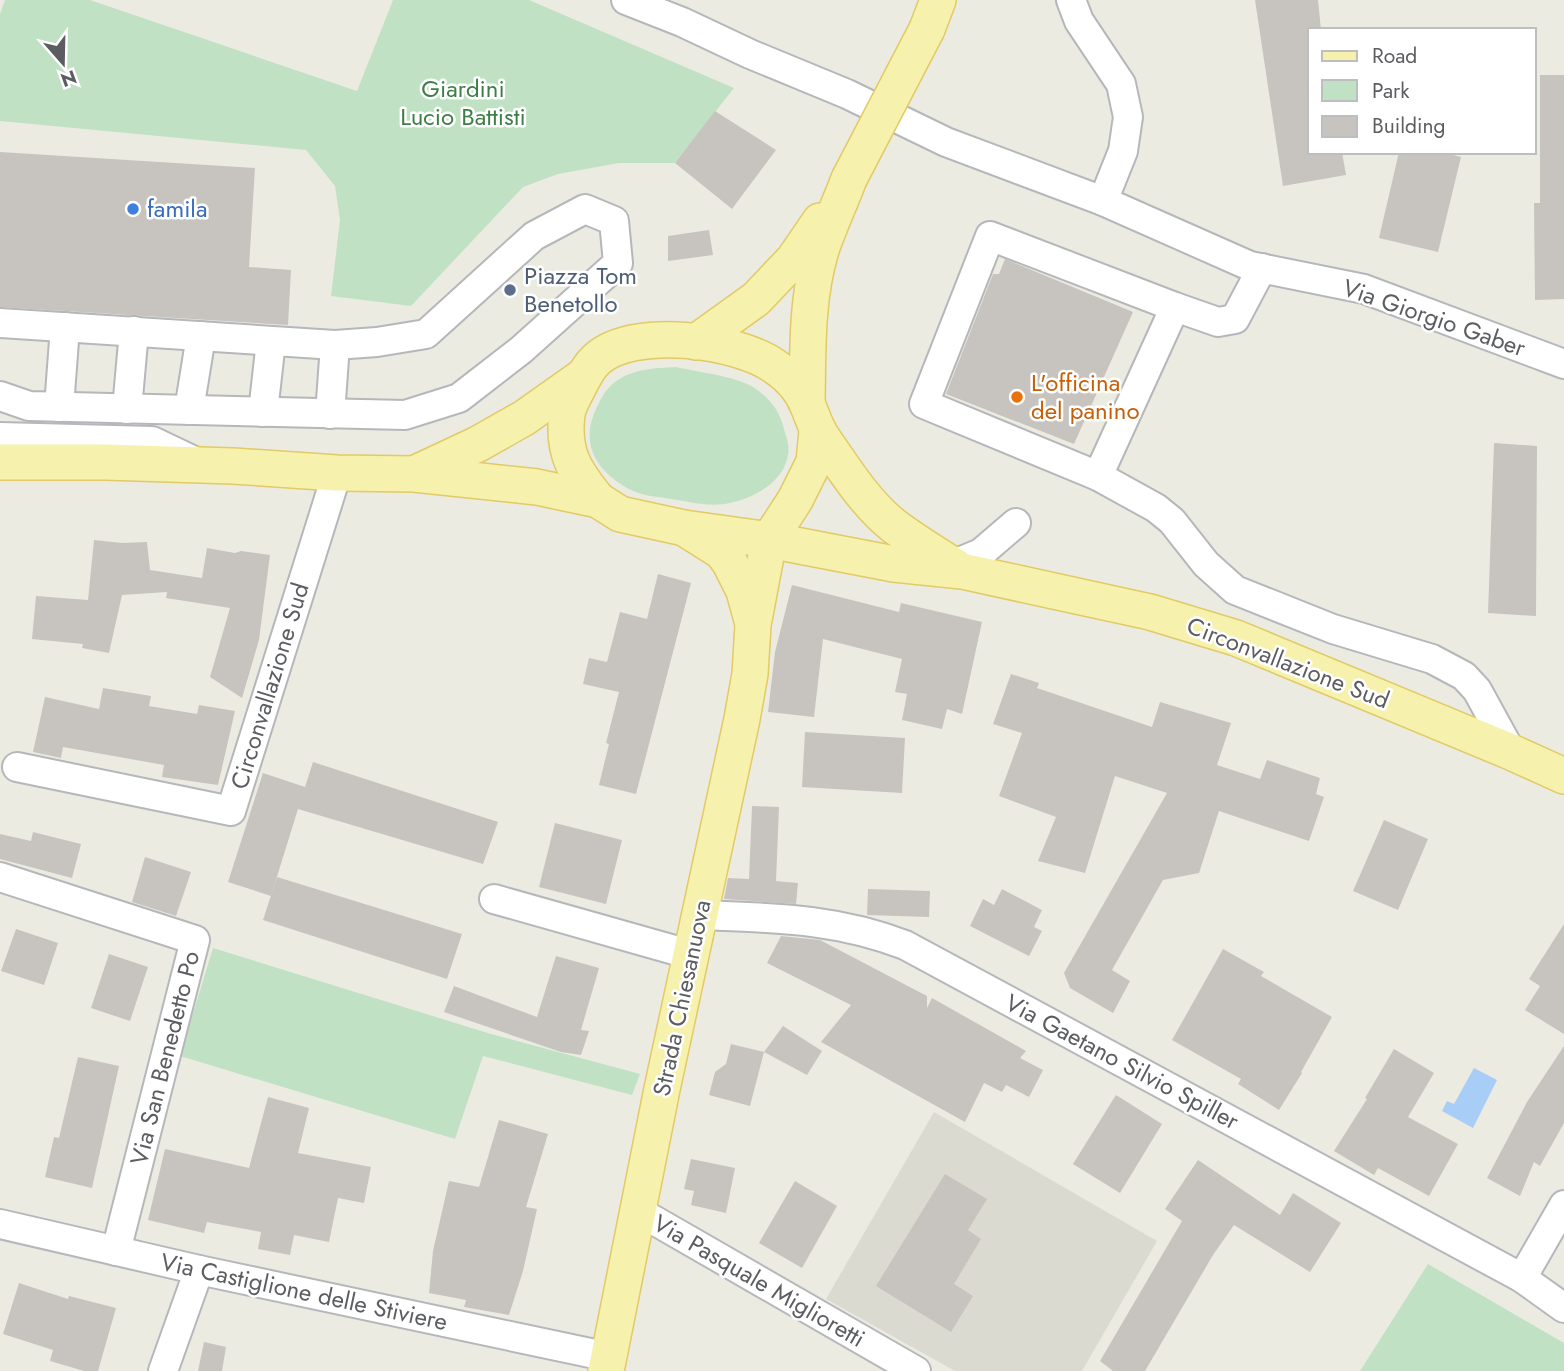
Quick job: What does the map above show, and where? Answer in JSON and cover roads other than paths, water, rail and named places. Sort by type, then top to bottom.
[{"type":"main road","points":[[753,625],[769,540],[814,462],[809,311],[821,251],[849,179],[933,14]]},
{"type":"main road","points":[[696,342],[756,299],[781,274],[849,179]]},
{"type":"main road","name":"Circonvallazione Sud","points":[[753,625],[744,591],[722,552],[684,528],[620,514],[598,500],[576,473],[566,446],[567,412],[584,375],[597,358],[618,348],[649,340],[696,342],[740,351],[773,365],[793,382],[850,478],[892,525],[957,568]]},
{"type":"main road","name":"Circonvallazione Sud","points":[[414,474],[478,444],[524,418],[584,375]]},
{"type":"main road","name":"Circonvallazione Sud","points":[[0,462],[105,462],[414,474],[537,487],[598,500]]},
{"type":"main road","points":[[684,528],[769,540]]},
{"type":"main road","name":"Circonvallazione Sud","points":[[769,540],[894,564],[957,568],[1150,612],[1236,638],[1564,776]]},
{"type":"main road","name":"Strada Chiesanuova","points":[[608,1364],[746,697],[753,625]]},
{"type":"street","name":"Via Giorgio Gaber","points":[[626,0],[687,11],[750,54],[847,94],[946,142],[1103,201],[1250,266],[1364,289],[1564,364]]},
{"type":"street","points":[[1071,0],[1079,21],[1121,84],[1128,117],[1123,151],[1103,201]]},
{"type":"street","points":[[0,323],[335,345],[426,334],[534,236],[585,209],[614,221],[618,263],[521,350],[459,398],[405,415],[29,406],[0,396]]},
{"type":"street","points":[[1262,268],[1236,319],[1219,322],[990,236],[924,404],[1098,476],[1156,508],[1172,521],[1206,564],[1235,590],[1333,629],[1432,659],[1464,676],[1477,690],[1511,752]]},
{"type":"street","points":[[1098,476],[1175,307]]},
{"type":"street","points":[[60,407],[65,327]]},
{"type":"street","points":[[127,409],[134,331]]},
{"type":"street","points":[[189,410],[201,336]]},
{"type":"street","points":[[263,412],[271,341]]},
{"type":"street","points":[[330,414],[335,345]]},
{"type":"street","points":[[0,437],[152,441],[204,466]]},
{"type":"street","name":"Circonvallazione Sud","points":[[17,767],[231,811],[337,473]]},
{"type":"street","points":[[957,568],[981,553],[1016,523]]},
{"type":"street","name":"Via San Benedetto Po","points":[[0,877],[195,940],[116,1251]]},
{"type":"street","points":[[494,899],[692,955]]},
{"type":"street","name":"Via Gaetano Silvio Spiller","points":[[701,915],[806,920],[861,929],[905,945],[1521,1278],[1564,1308]]},
{"type":"street","points":[[1521,1278],[1564,1205]]},
{"type":"street","name":"Via Pasquale Miglioretti","points":[[638,1211],[916,1371]]},
{"type":"street","name":"Via Castiglione delle Stiviere","points":[[0,1224],[608,1364]]},
{"type":"street","points":[[163,1371],[199,1270]]},
{"type":"water","points":[[1474,1068],[1497,1080],[1473,1128],[1442,1111],[1447,1101],[1454,1104]]},
{"type":"place","name":"famila","points":[[133,209]]},
{"type":"place","name":"Piazza Tom Benetollo","points":[[510,290]]},
{"type":"place","name":"L'officina del panino","points":[[1017,397]]},
{"type":"park label","name":"Giardini Lucio Battisti","points":[[463,103]]}]
